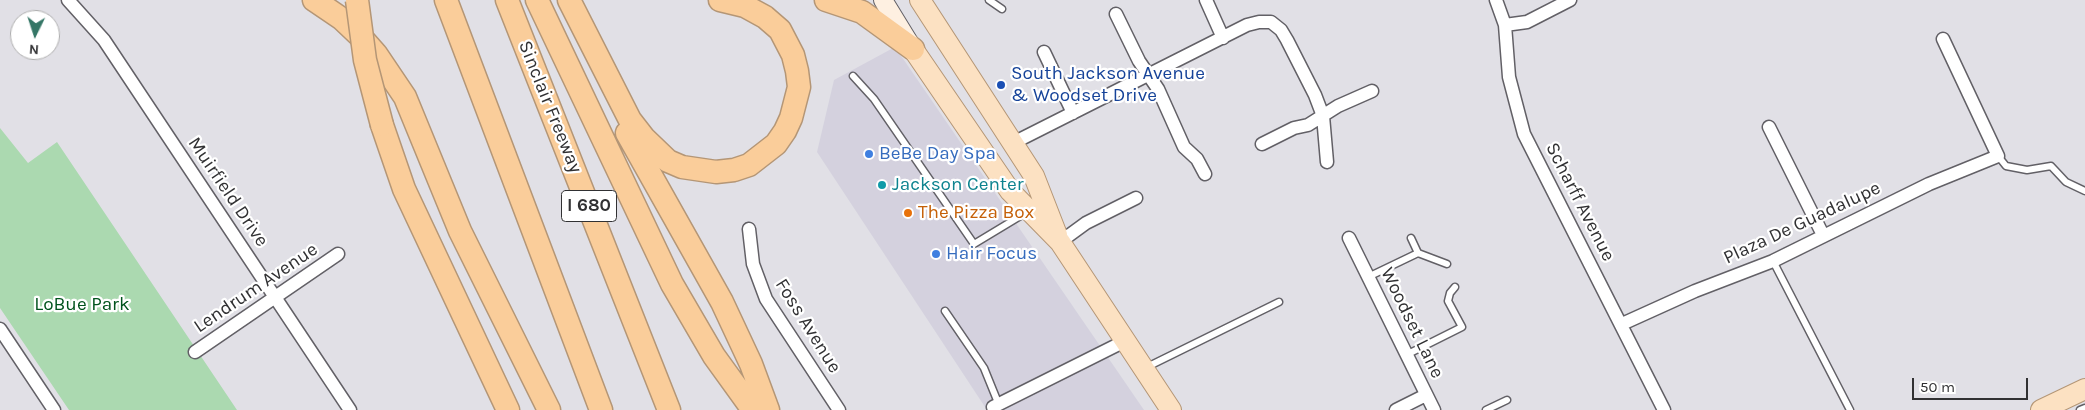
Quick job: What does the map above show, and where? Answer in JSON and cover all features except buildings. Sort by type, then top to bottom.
[{"type":"highway","points":[[314,0],[342,19],[361,37],[376,54],[404,98],[417,124],[460,231],[549,410]]},
{"type":"highway","points":[[357,0],[366,60],[382,125],[404,189],[508,410]]},
{"type":"highway","points":[[446,0],[601,410]]},
{"type":"highway","points":[[571,4],[630,120],[644,138],[668,160],[682,167],[716,172],[734,170],[749,165],[776,144],[791,118],[799,86],[798,71],[793,55],[780,30],[765,17],[744,6],[720,0]]},
{"type":"highway","points":[[826,0],[862,12],[913,49]]},
{"type":"highway","name":"Sinclair Freeway","points":[[507,1],[669,410]]},
{"type":"highway","points":[[538,2],[672,284],[714,356],[753,410]]},
{"type":"highway","points":[[571,4],[590,59],[612,104],[722,302],[751,364],[768,410]]},
{"type":"main road","points":[[883,0],[913,49],[1010,191],[1060,242],[1171,410]]},
{"type":"main road","points":[[920,0],[1034,176],[1060,242]]},
{"type":"main road","points":[[2041,410],[2085,389]]},
{"type":"street","name":"Muirfield Drive","points":[[68,0],[104,40],[350,410]]},
{"type":"street","points":[[1206,0],[1223,38]]},
{"type":"street","name":"Scharff Avenue","points":[[1496,0],[1505,25],[1509,77],[1524,134],[1664,410]]},
{"type":"street","points":[[1505,25],[1527,22],[1570,0]]},
{"type":"street","points":[[1116,14],[1148,75],[1158,89],[1184,147],[1197,159],[1205,174]]},
{"type":"street","points":[[1013,143],[1247,25],[1271,22],[1281,30],[1315,95],[1323,116],[1327,162]]},
{"type":"street","points":[[1943,39],[1998,156]]},
{"type":"street","points":[[1044,52],[1073,113]]},
{"type":"street","points":[[1262,144],[1294,128],[1308,125],[1338,106],[1372,91]]},
{"type":"street","points":[[1769,127],[1823,235]]},
{"type":"street","name":"Plaza De Guadalupe","points":[[1622,324],[1695,291],[1773,261],[1929,184],[1998,156]]},
{"type":"street","points":[[1060,242],[1086,223],[1136,198]]},
{"type":"street","name":"Foss Avenue","points":[[749,229],[753,264],[766,300],[839,410]]},
{"type":"street","name":"Woodset Lane","points":[[1348,238],[1426,395],[1396,410]]},
{"type":"street","name":"Lendrum Avenue","points":[[195,352],[338,254]]},
{"type":"street","points":[[0,329],[54,410]]},
{"type":"street","points":[[997,407],[1125,341]]},
{"type":"street","points":[[1426,395],[1434,410]]},
{"type":"lane","points":[[990,0],[1002,9]]},
{"type":"lane","points":[[853,76],[874,99],[974,244],[1029,211]]},
{"type":"lane","points":[[1998,156],[2006,166],[2027,170],[2051,166],[2066,182],[2085,191]]},
{"type":"lane","points":[[1411,238],[1418,252],[1447,264]]},
{"type":"lane","points":[[1368,277],[1418,252]]},
{"type":"lane","points":[[1773,261],[1850,410]]},
{"type":"lane","points":[[1406,355],[1462,327],[1448,301],[1450,293],[1455,287]]},
{"type":"lane","points":[[1144,369],[1279,302]]},
{"type":"lane","points":[[945,311],[984,368],[997,407]]},
{"type":"lane","points":[[1486,410],[1507,400]]},
{"type":"lane","points":[[2080,410],[2085,408]]},
{"type":"shaded area","points":[[895,47],[1144,410],[987,410],[817,152],[834,80]]},
{"type":"green space","name":"LoBue Park","points":[[0,128],[28,163],[57,142],[237,410],[69,410],[0,308]]},
{"type":"place","name":"South Jackson Avenue & Woodset Drive","points":[[1001,85]]},
{"type":"place","name":"BeBe Day Spa","points":[[869,154]]},
{"type":"place","name":"Jackson Center","points":[[882,185]]},
{"type":"place","name":"The Pizza Box","points":[[908,213]]},
{"type":"place","name":"Hair Focus","points":[[936,254]]}]
